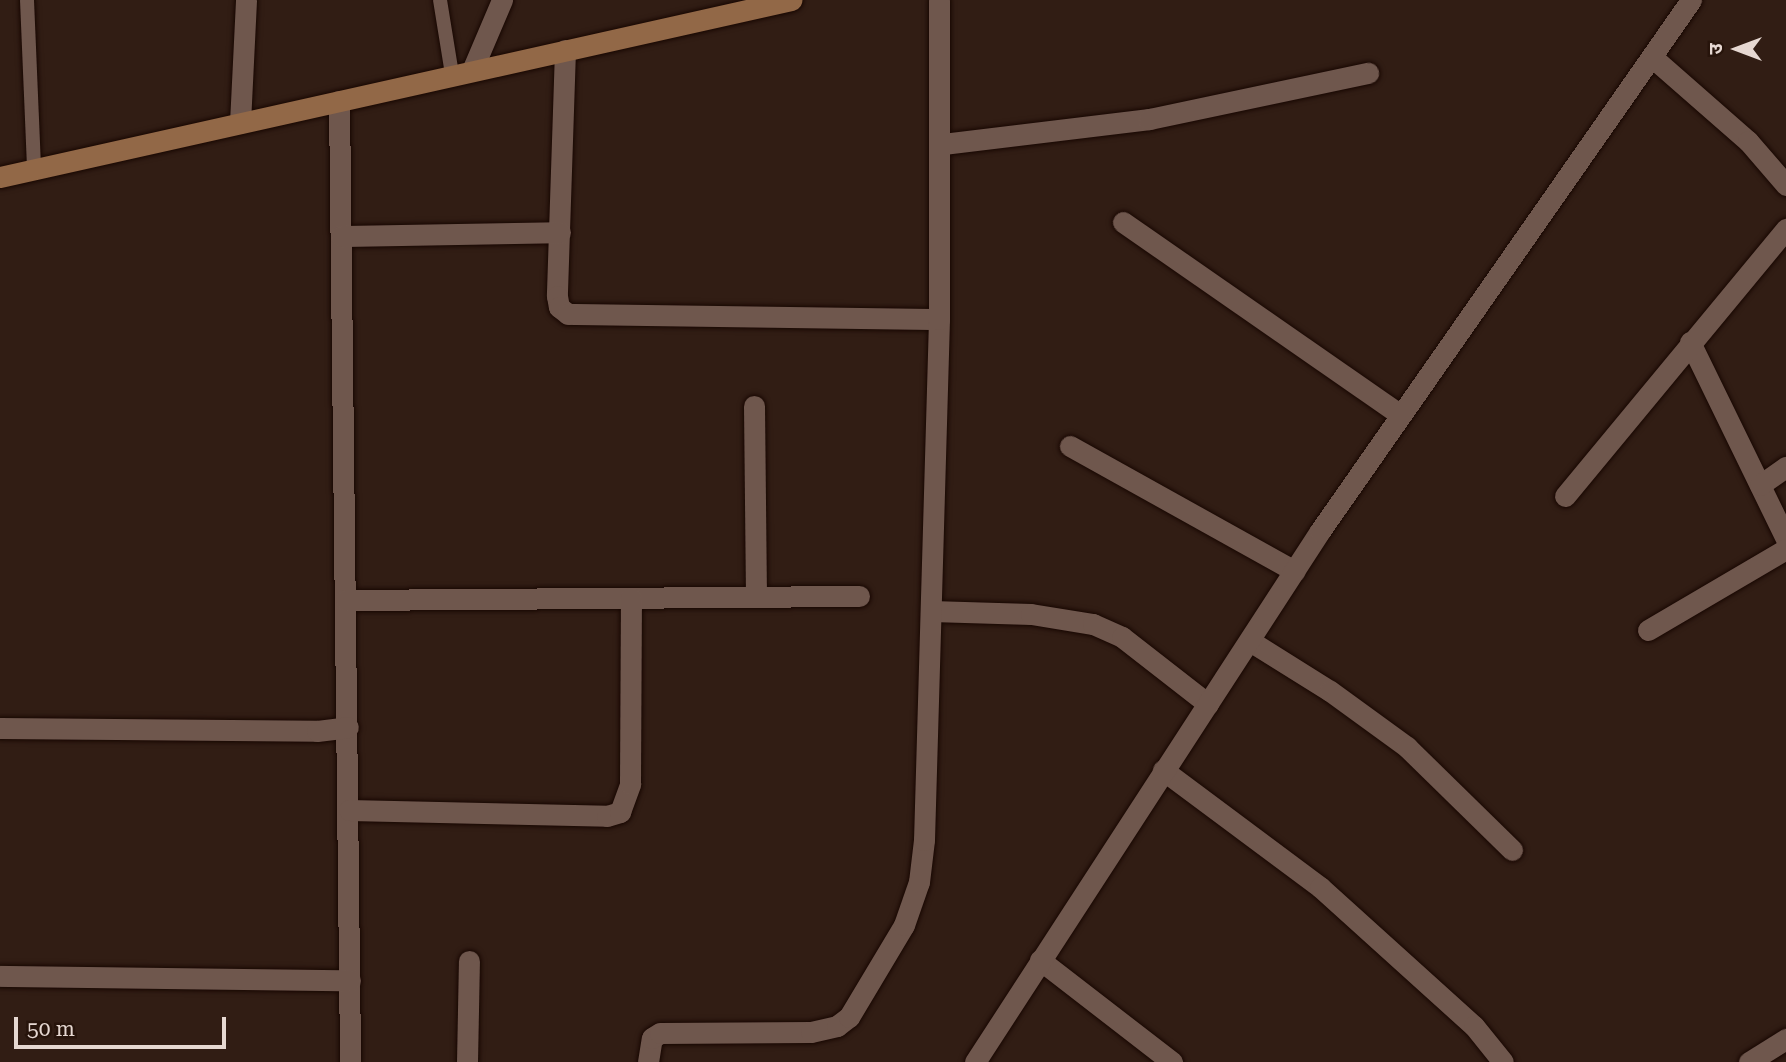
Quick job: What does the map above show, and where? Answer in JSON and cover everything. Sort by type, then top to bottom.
[{"type":"main road","points":[[0,177],[473,68],[791,0]]},
{"type":"street","points":[[240,123],[246,0]]},
{"type":"street","points":[[473,68],[502,0]]},
{"type":"street","points":[[648,1062],[652,1038],[660,1033],[811,1032],[837,1026],[849,1017],[904,925],[919,882],[924,840],[939,319],[943,144],[940,0]]},
{"type":"street","points":[[975,1062],[1295,571],[1691,0]]},
{"type":"street","points":[[565,50],[559,307],[580,317],[939,319]]},
{"type":"street","points":[[1652,57],[1748,141],[1786,185]]},
{"type":"street","points":[[943,144],[1149,119],[1368,73]]},
{"type":"street","points":[[339,101],[350,1062]]},
{"type":"street","points":[[1123,222],[1401,415]]},
{"type":"street","points":[[1565,496],[1786,229]]},
{"type":"street","points":[[341,236],[560,232]]},
{"type":"street","points":[[1690,342],[1786,539]]},
{"type":"street","points":[[754,406],[756,597]]},
{"type":"street","points":[[1069,446],[1295,571]]},
{"type":"street","points":[[1760,485],[1786,467]]},
{"type":"street","points":[[1648,630],[1786,549]]},
{"type":"street","points":[[346,600],[859,596]]},
{"type":"street","points":[[349,810],[607,816],[620,812],[630,784],[631,598]]},
{"type":"street","points":[[931,611],[1031,614],[1093,624],[1122,638],[1208,704]]},
{"type":"street","points":[[1250,641],[1330,691],[1407,747],[1513,850]]},
{"type":"street","points":[[0,728],[317,731],[348,727]]},
{"type":"street","points":[[1163,770],[1320,887],[1464,1017],[1503,1062]]},
{"type":"street","points":[[1040,960],[1172,1062]]},
{"type":"street","points":[[467,1062],[469,961]]},
{"type":"street","points":[[0,976],[350,980]]},
{"type":"street","points":[[1749,1062],[1786,1039]]},
{"type":"lane","points":[[27,0],[34,170]]},
{"type":"lane","points":[[440,0],[452,74]]}]
